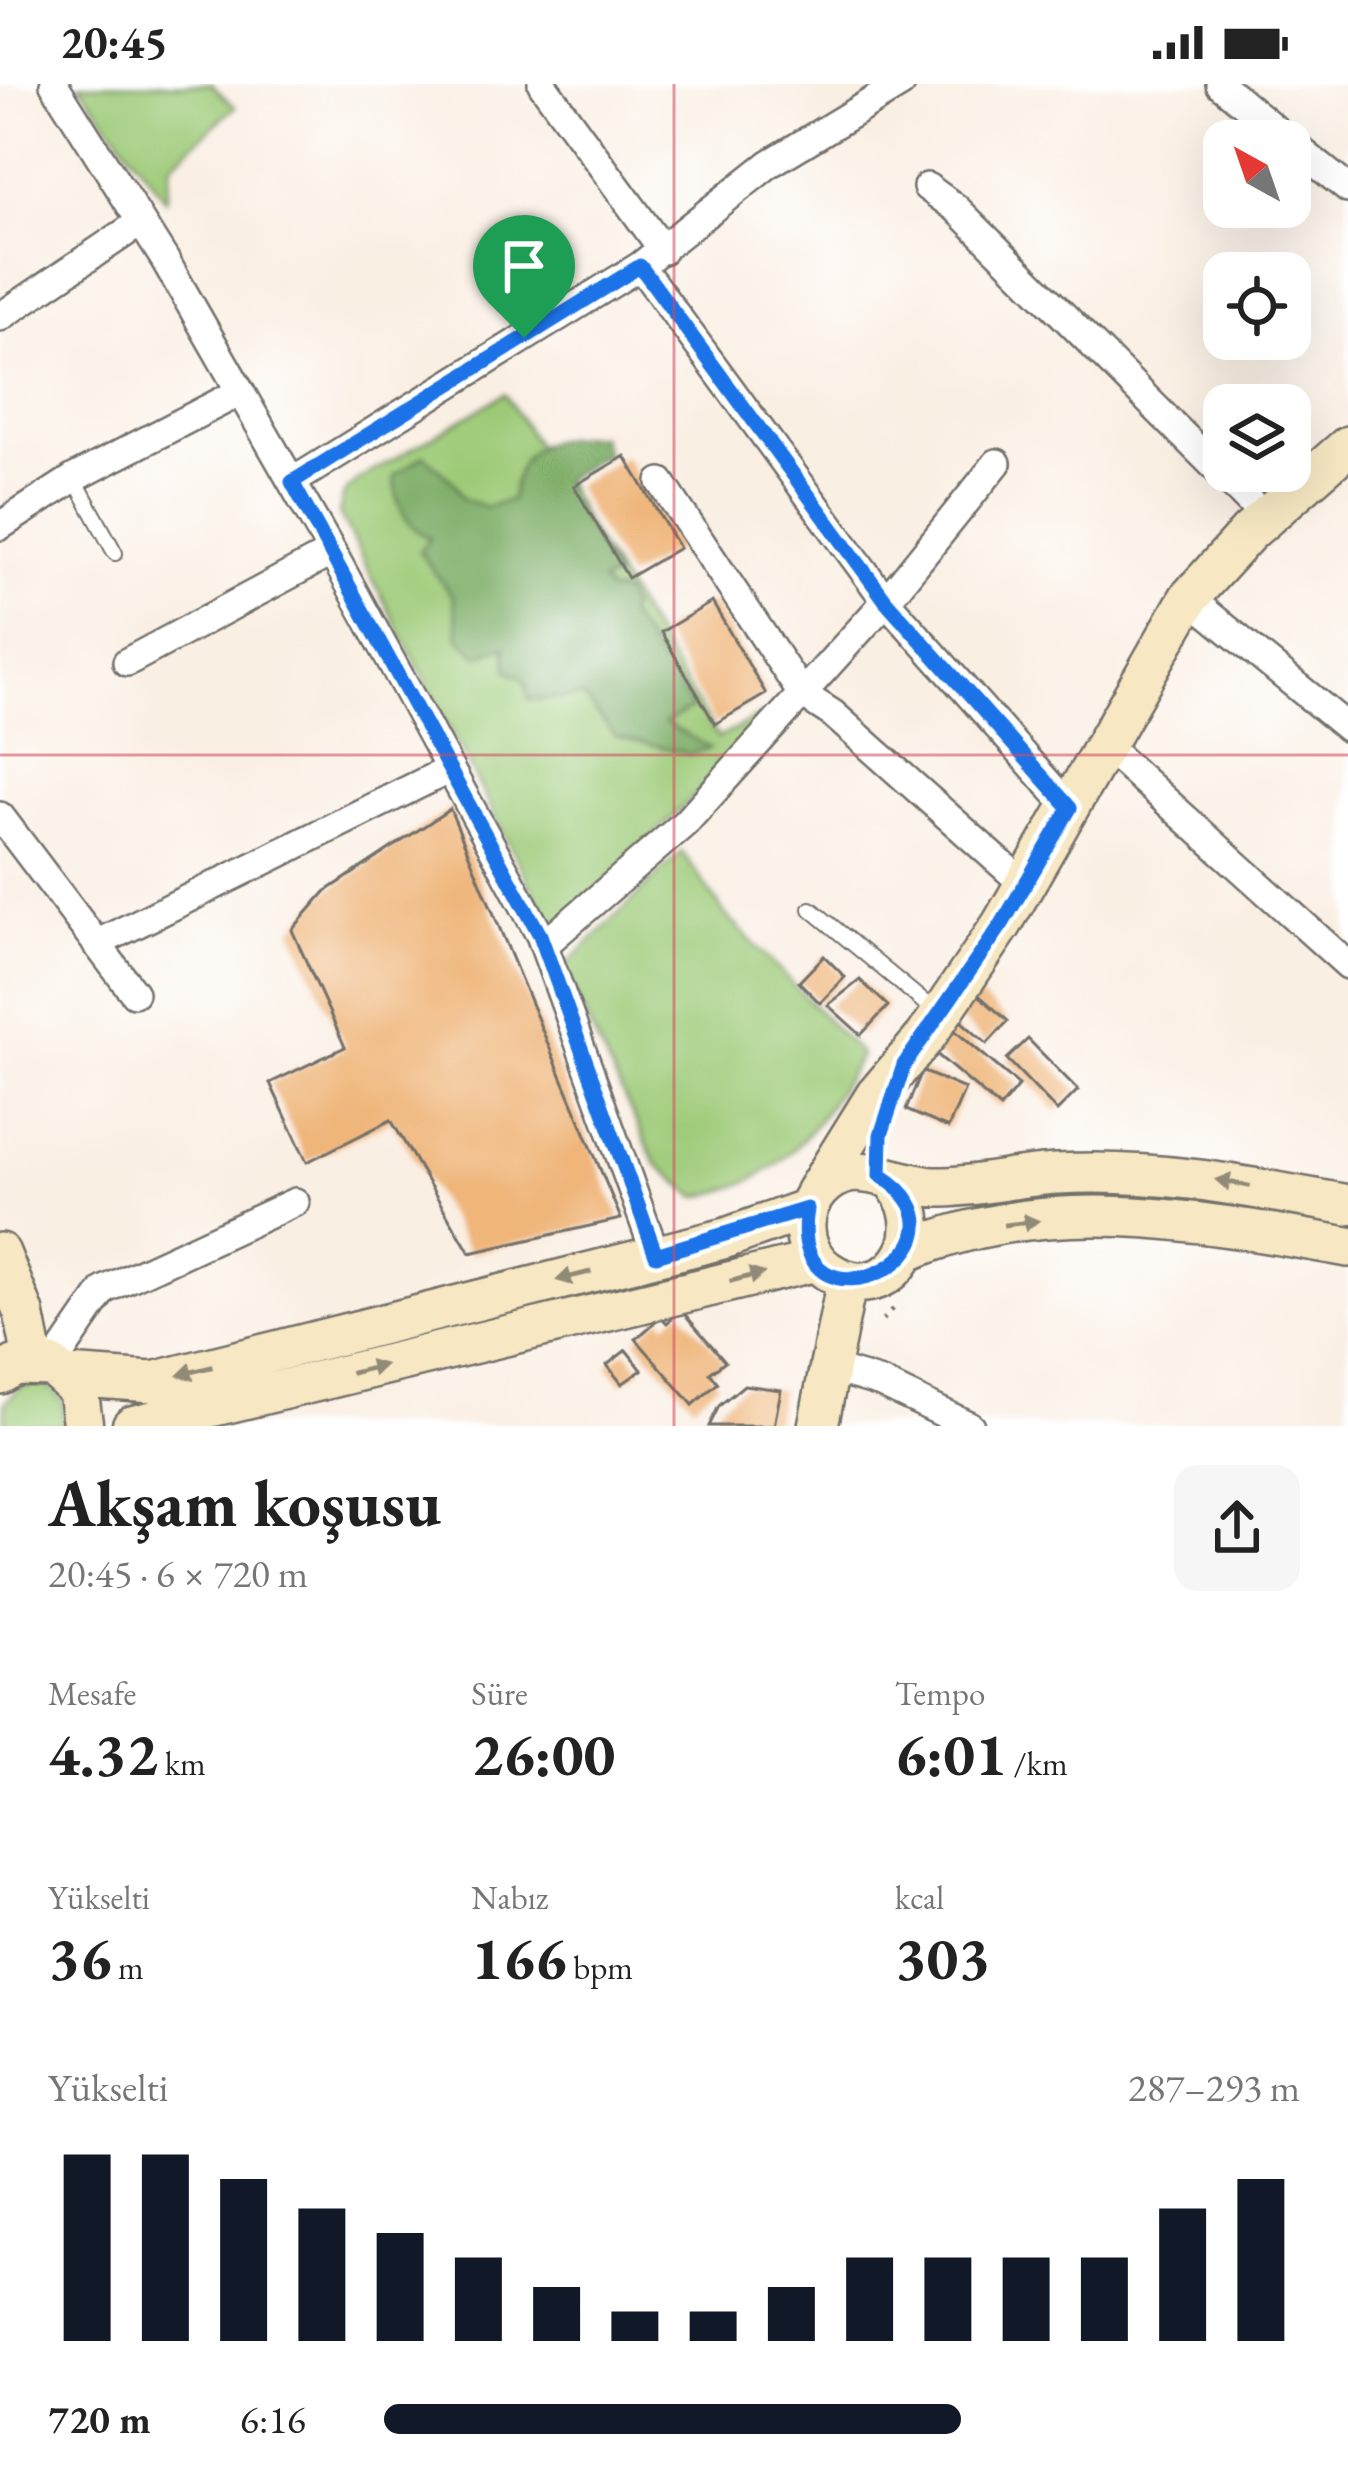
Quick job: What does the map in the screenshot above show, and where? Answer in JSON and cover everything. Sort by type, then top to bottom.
[{"type":"street","points":[[54,84],[241,392],[544,945],[656,1255]]},
{"type":"street","points":[[542,84],[652,258],[886,601],[1070,808]]},
{"type":"street","points":[[292,482],[652,258],[769,164],[901,84]]},
{"type":"street","points":[[1220,84],[1264,120]]},
{"type":"street","points":[[1311,159],[1348,190]]},
{"type":"street","points":[[927,187],[956,208],[1265,517]]},
{"type":"street","points":[[0,317],[141,222]]},
{"type":"street","points":[[0,526],[74,478],[241,392]]},
{"type":"street","points":[[818,1426],[831,1368],[831,1270],[804,1227],[811,1201],[876,1095],[940,1016],[1024,884],[1189,598],[1265,517],[1348,446]]},
{"type":"street","points":[[544,945],[685,823],[886,601],[997,464]]},
{"type":"street","points":[[661,482],[802,694],[833,714],[1024,884]]},
{"type":"street","points":[[127,662],[332,552]]},
{"type":"street","points":[[1189,598],[1348,728]]},
{"type":"street","points":[[1105,746],[1348,965]]},
{"type":"street","points":[[96,944],[450,769]]},
{"type":"street","points":[[0,815],[134,993]]},
{"type":"street","points":[[904,1065],[881,1135],[888,1180],[913,1215],[908,1250]]},
{"type":"street","points":[[38,1370],[153,1382],[656,1255],[811,1201],[845,1173],[940,1187],[1058,1174],[1202,1178],[1348,1205]]},
{"type":"street","points":[[38,1370],[104,1290],[295,1202]]},
{"type":"street","points":[[132,1426],[831,1270],[883,1275],[908,1250],[953,1232],[1092,1214],[1201,1220],[1348,1247]]},
{"type":"street","points":[[0,1253],[24,1313],[38,1370],[84,1407],[83,1426]]},
{"type":"street","points":[[831,1368],[881,1384],[970,1426]]},
{"type":"lane","points":[[74,478],[115,554]]},
{"type":"lane","points":[[811,909],[940,1016]]},
{"type":"green space","points":[[79,84],[211,84],[235,107],[171,164],[166,200]]},
{"type":"green space","points":[[505,394],[718,738],[769,712],[764,728],[566,921],[549,922],[339,513],[344,494],[357,481]]},
{"type":"green space","points":[[600,436],[606,453],[563,480],[615,578],[601,582],[608,591],[624,593],[630,609],[627,614],[692,708],[665,723],[710,748],[690,754],[615,736],[584,697],[529,700],[524,679],[508,670],[505,646],[478,656],[459,637],[453,597],[419,551],[430,538],[408,521],[399,505],[394,476],[424,455],[455,484],[463,499],[486,507],[511,500],[521,466],[538,447],[564,438]]},
{"type":"green space","points":[[682,852],[725,914],[861,1055],[813,1127],[776,1165],[727,1190],[696,1197],[656,1163],[562,969]]},
{"type":"green space","points":[[46,1385],[63,1401],[65,1426],[4,1426],[5,1402],[22,1386]]},
{"type":"building","points":[[625,456],[679,548],[628,578],[574,486]]},
{"type":"building","points":[[712,602],[766,694],[715,724],[661,632]]},
{"type":"building","points":[[450,809],[621,1219],[470,1253],[391,1120],[307,1162],[270,1083],[345,1047],[292,930],[325,892]]},
{"type":"building","points":[[824,956],[845,977],[820,1003],[799,982]]},
{"type":"building","points":[[860,980],[888,1006],[861,1035],[828,1005]]},
{"type":"building","points":[[975,992],[1008,1021],[987,1044],[954,1015]]},
{"type":"building","points":[[953,1029],[1019,1085],[1000,1108],[934,1052]]},
{"type":"building","points":[[1028,1039],[1078,1090],[1057,1111],[1007,1059]]},
{"type":"building","points":[[922,1071],[965,1089],[948,1128],[906,1110]]},
{"type":"building","points":[[681,1310],[725,1361],[710,1373],[718,1383],[693,1405],[636,1339],[661,1317],[667,1323]]},
{"type":"building","points":[[626,1350],[642,1370],[622,1384],[607,1365]]},
{"type":"building","points":[[744,1385],[781,1390],[774,1426],[709,1426],[719,1406]]},
{"type":"route","points":[[640,266],[886,601],[1070,808],[1002,924],[904,1065],[881,1135],[880,1175],[907,1198],[913,1233],[908,1250],[883,1275],[847,1280],[816,1261],[804,1227],[807,1209],[726,1238],[656,1255],[540,935],[292,482],[524,338],[640,266]]}]
